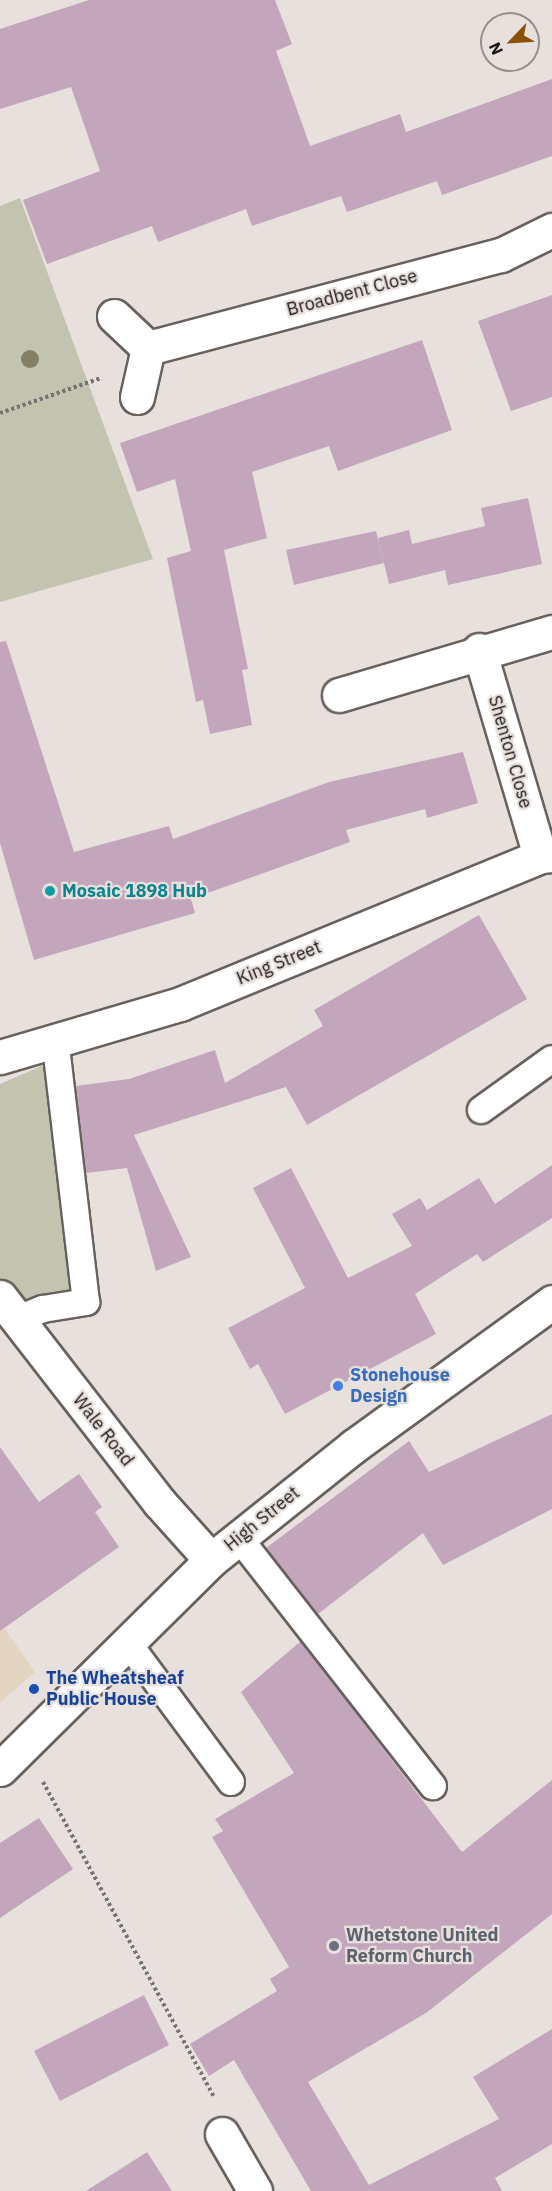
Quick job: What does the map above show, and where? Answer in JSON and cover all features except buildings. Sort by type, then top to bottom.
[{"type":"street","name":"Broadbent Close","points":[[145,356],[501,255],[552,230]]},
{"type":"street","points":[[114,316],[145,356],[137,397]]},
{"type":"street","points":[[339,695],[479,650],[552,632]]},
{"type":"street","name":"Shenton Close","points":[[479,650],[546,856]]},
{"type":"street","name":"King Street","points":[[0,1057],[180,1004],[546,856]]},
{"type":"street","name":"High Street","points":[[12,1758],[211,1560],[372,1433],[552,1302]]},
{"type":"street","name":"Wale Road","points":[[9,1308],[159,1502],[211,1560]]},
{"type":"street","points":[[222,2134],[255,2191]]},
{"type":"lane","points":[[9,1308],[44,1309],[86,1302],[55,1040]]},
{"type":"lane","points":[[481,1110],[552,1059]]},
{"type":"lane","points":[[239,1538],[433,1786]]},
{"type":"lane","points":[[128,1643],[231,1782]]},
{"type":"path","points":[[0,413],[145,356]]},
{"type":"path","points":[[12,1758],[222,2113],[222,2134]]},
{"type":"shaded area","points":[[0,1622],[35,1672],[0,1703]]},
{"type":"green space","points":[[20,198],[153,559],[0,602],[0,206]]},
{"type":"green space","points":[[55,1040],[86,1302],[43,1309],[0,1297],[0,1084],[44,1065]]},
{"type":"place","name":"Mosaic 1898 Hub","points":[[50,891]]},
{"type":"place","name":"Stonehouse Design","points":[[338,1386]]},
{"type":"place","name":"The Wheatsheaf Public House","points":[[34,1689]]},
{"type":"place","name":"Whetstone United Reform Church","points":[[334,1946]]}]
